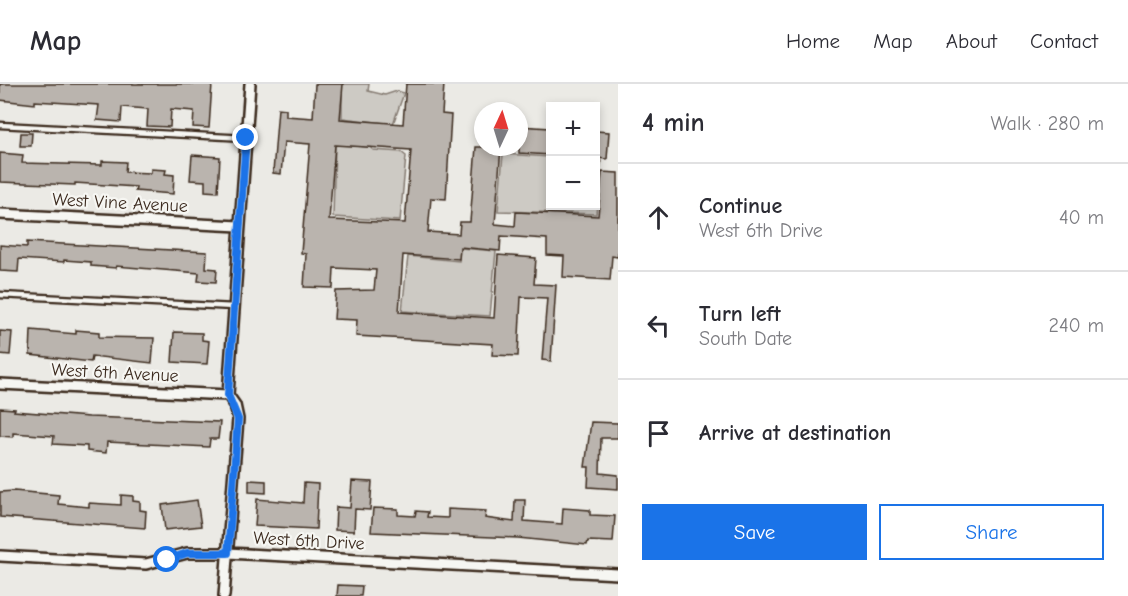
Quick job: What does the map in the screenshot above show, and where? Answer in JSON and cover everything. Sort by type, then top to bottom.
[{"type":"street","points":[[224,596],[238,419],[228,395],[250,84]]},
{"type":"street","name":"West Vine Avenue","points":[[0,213],[239,226]]},
{"type":"street","name":"West 6th Avenue","points":[[0,384],[228,395]]},
{"type":"street","name":"West 6th Drive","points":[[0,556],[146,564],[187,553],[228,553],[618,574]]},
{"type":"lane","points":[[0,125],[246,138]]},
{"type":"lane","points":[[0,295],[234,307]]},
{"type":"shaded area","points":[[342,84],[369,84],[368,91],[385,95],[397,91],[404,93],[393,124],[342,118]]},
{"type":"shaded area","points":[[335,144],[401,152],[406,156],[400,221],[333,217]]},
{"type":"shaded area","points":[[503,156],[528,156],[546,157],[546,210],[596,210],[596,214],[498,211]]},
{"type":"shaded area","points":[[460,248],[496,251],[490,316],[402,311],[408,256],[459,261]]},
{"type":"building","points":[[0,84],[212,84],[209,128],[193,127],[194,111],[171,109],[170,127],[147,126],[148,109],[122,107],[121,122],[97,120],[99,105],[35,101],[35,104],[0,100]]},
{"type":"building","points":[[315,84],[343,84],[340,119],[403,124],[406,84],[444,84],[442,114],[451,115],[446,199],[431,198],[428,232],[459,234],[460,222],[470,222],[475,156],[500,156],[495,224],[515,226],[516,212],[598,216],[602,172],[618,173],[618,257],[612,256],[610,280],[563,277],[564,256],[547,255],[547,239],[501,236],[500,251],[460,247],[459,259],[403,255],[399,312],[494,318],[498,255],[536,258],[534,284],[556,285],[551,361],[542,360],[547,298],[521,297],[518,356],[492,355],[493,344],[356,336],[357,320],[334,319],[336,291],[374,290],[376,270],[334,268],[333,288],[304,287],[306,254],[301,253],[310,144],[284,142],[281,174],[273,173],[278,108],[286,109],[286,116],[313,118]],"holes":[[[335,145],[411,150],[405,223],[329,220]]]},
{"type":"building","points":[[528,127],[546,128],[546,155],[528,154]]},
{"type":"building","points":[[600,131],[609,132],[607,159],[600,158]]},
{"type":"building","points":[[21,133],[32,133],[31,146],[20,146]]},
{"type":"building","points":[[0,153],[23,155],[22,163],[102,165],[102,161],[126,162],[125,172],[151,173],[151,169],[166,170],[165,174],[174,175],[173,194],[135,191],[136,187],[0,182]]},
{"type":"building","points":[[192,155],[220,157],[218,192],[205,191],[205,181],[190,180]]},
{"type":"building","points":[[27,242],[207,252],[206,268],[217,269],[216,282],[198,281],[199,273],[91,266],[91,262],[64,260],[64,262],[19,259],[18,272],[0,271],[0,245],[27,247]]},
{"type":"building","points":[[31,330],[76,334],[76,330],[99,332],[99,337],[154,338],[152,363],[92,356],[91,362],[30,355]]},
{"type":"building","points":[[0,331],[12,332],[10,355],[0,354]]},
{"type":"building","points":[[174,332],[202,333],[202,340],[209,341],[207,364],[172,362]]},
{"type":"building","points":[[0,408],[89,417],[220,422],[218,439],[210,439],[209,447],[107,442],[106,453],[87,451],[87,446],[53,444],[54,436],[13,433],[13,437],[0,436]]},
{"type":"building","points":[[591,422],[618,423],[618,438],[601,438],[600,473],[618,475],[618,489],[588,487],[589,467],[585,467]]},
{"type":"building","points":[[249,480],[266,481],[266,493],[249,492]]},
{"type":"building","points":[[352,481],[372,482],[370,510],[355,509],[354,531],[335,530],[336,507],[350,508]]},
{"type":"building","points":[[304,483],[318,484],[316,529],[255,526],[257,499],[303,503]]},
{"type":"building","points":[[0,492],[59,495],[58,504],[89,507],[89,503],[121,505],[121,495],[133,496],[133,501],[140,502],[140,510],[146,511],[145,528],[0,517]]},
{"type":"building","points":[[197,500],[201,526],[165,530],[162,505]]},
{"type":"building","points":[[515,500],[525,500],[524,521],[562,524],[563,508],[590,510],[590,515],[615,516],[613,542],[588,541],[587,545],[518,538],[371,532],[373,508],[398,509],[398,515],[415,516],[416,511],[428,512],[427,517],[448,518],[448,509],[486,511],[485,518],[514,522]]},
{"type":"building","points":[[338,585],[362,586],[361,596],[337,596]]},
{"type":"route","points":[[167,560],[187,553],[228,553],[238,419],[228,395],[246,138]]}]
